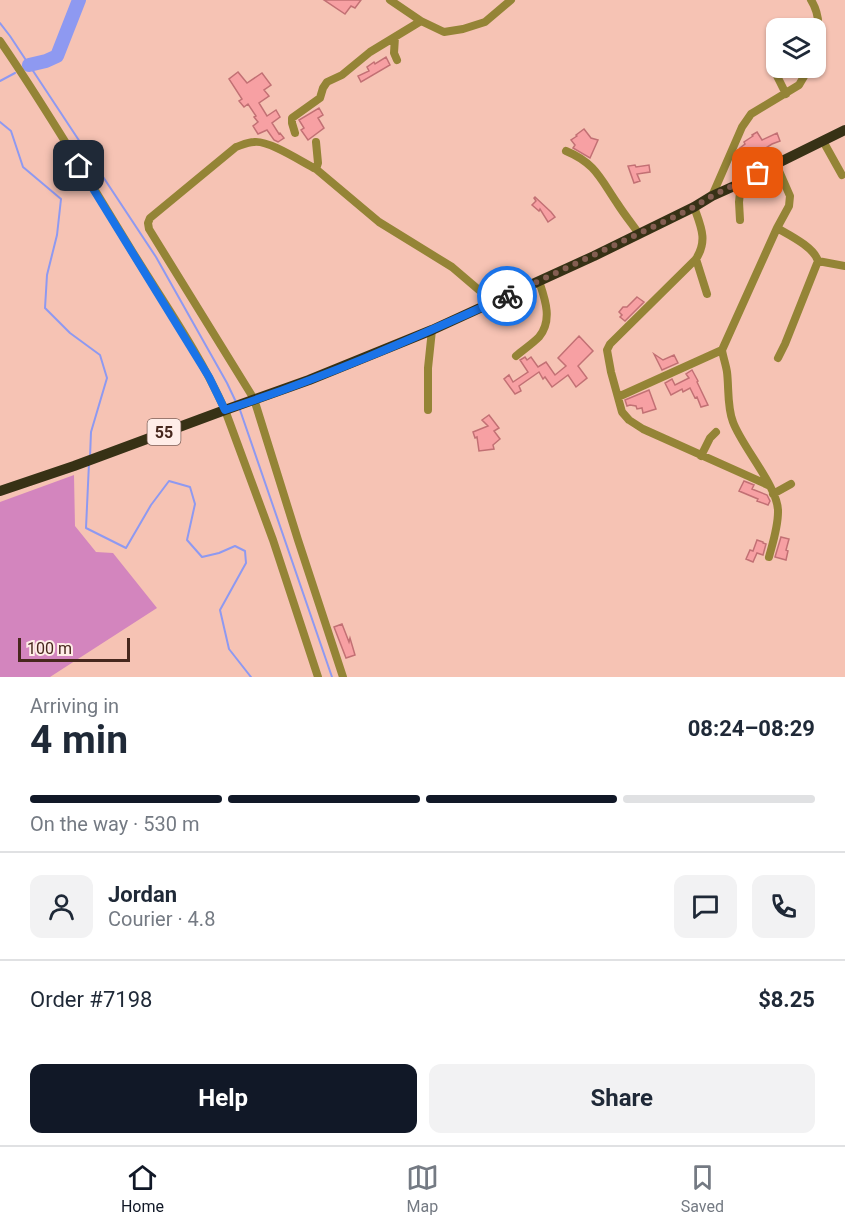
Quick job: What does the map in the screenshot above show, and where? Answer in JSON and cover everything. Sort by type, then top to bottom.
[{"type":"highway","name":"55","points":[[0,491],[309,380],[432,330],[639,234],[845,130]]},
{"type":"street","points":[[390,0],[403,4],[422,21],[444,32],[485,22],[511,0]]},
{"type":"street","points":[[811,0],[816,7],[818,18]]},
{"type":"street","points":[[295,133],[292,118],[320,98],[327,82],[342,75],[370,52],[422,21]]},
{"type":"street","points":[[395,36],[394,53],[397,60]]},
{"type":"street","points":[[0,41],[186,339],[226,410],[273,540],[318,677]]},
{"type":"street","points":[[778,78],[786,94]]},
{"type":"street","points":[[712,196],[742,127],[752,114],[799,85],[803,78]]},
{"type":"street","points":[[343,677],[252,400],[149,229],[150,218],[236,147],[256,141],[268,144],[316,170],[379,222],[453,267],[493,302]]},
{"type":"street","points":[[823,141],[842,175]]},
{"type":"street","points":[[316,142],[318,163],[316,170]]},
{"type":"street","points":[[566,151],[580,157],[597,173],[639,234]]},
{"type":"street","points":[[769,557],[779,510],[773,494],[742,442],[732,420],[722,350],[777,228],[789,207],[790,196],[776,164]]},
{"type":"street","points":[[740,220],[741,183]]},
{"type":"street","points":[[694,207],[703,232],[700,252],[696,259],[610,344],[607,350],[611,372],[622,412],[629,420],[643,429],[768,485]]},
{"type":"street","points":[[777,228],[814,253],[818,261],[790,334],[778,358]]},
{"type":"street","points":[[696,259],[707,294]]},
{"type":"street","points":[[818,261],[845,266]]},
{"type":"street","points":[[516,356],[539,336],[547,317],[547,303],[539,281]]},
{"type":"street","points":[[428,410],[428,368],[432,330]]},
{"type":"street","points":[[618,397],[722,350]]},
{"type":"street","points":[[701,456],[710,438],[716,432]]},
{"type":"street","points":[[773,494],[791,484]]},
{"type":"shaded area","points":[[74,475],[75,526],[96,552],[113,553],[157,608],[50,677],[0,677],[0,502]]},
{"type":"building","points":[[324,0],[361,0],[355,8],[351,6],[345,14]]},
{"type":"building","points":[[386,57],[390,65],[361,82],[358,76],[369,71],[367,67]]},
{"type":"building","points":[[238,72],[247,83],[262,73],[271,85],[264,90],[269,96],[259,103],[267,116],[276,110],[280,117],[272,123],[284,138],[278,142],[267,130],[258,134],[253,126],[258,122],[254,117],[256,116],[248,104],[244,107],[239,101],[242,99],[229,79]]},
{"type":"building","points":[[319,108],[323,115],[318,118],[324,128],[308,140],[301,130],[304,128],[299,120]]},
{"type":"building","points":[[584,129],[591,138],[598,140],[590,158],[573,148],[575,145],[571,140]]},
{"type":"building","points":[[757,132],[762,140],[777,133],[780,141],[753,156],[752,154],[747,158],[745,156],[739,163],[735,159],[742,151],[740,148]]},
{"type":"building","points":[[635,165],[636,167],[649,165],[650,172],[637,174],[640,181],[634,183],[628,166]]},
{"type":"building","points":[[535,197],[555,217],[548,222],[540,209],[539,211],[532,205],[536,201]]},
{"type":"building","points":[[637,297],[644,302],[625,321],[620,317],[622,315],[619,312]]},
{"type":"building","points":[[579,336],[593,351],[578,366],[587,378],[576,387],[568,375],[552,387],[539,372],[519,386],[521,391],[515,394],[504,379],[509,375],[513,382],[528,372],[520,360],[525,357],[527,360],[531,357],[538,367],[546,362],[555,375],[566,366],[558,358]]},
{"type":"building","points":[[654,354],[663,360],[674,355],[678,363],[662,370]]},
{"type":"building","points":[[692,370],[708,405],[701,407],[690,388],[683,392],[682,389],[671,395],[665,383],[672,379],[675,385],[689,378],[686,374]]},
{"type":"building","points":[[649,390],[656,409],[643,413],[642,408],[627,406],[625,400]]},
{"type":"building","points":[[489,415],[499,428],[494,431],[500,439],[493,445],[494,449],[479,451],[477,437],[475,438],[473,432],[488,426],[482,420]]},
{"type":"building","points":[[744,481],[754,485],[752,489],[767,495],[770,501],[768,505],[739,491]]},
{"type":"building","points":[[781,537],[789,539],[786,560],[775,557]]},
{"type":"building","points":[[757,540],[766,544],[763,555],[757,553],[753,562],[746,559],[750,550],[753,551]]},
{"type":"building","points":[[342,624],[349,642],[350,638],[355,655],[346,658],[334,627]]},
{"type":"waterway","points":[[29,65],[57,56],[79,0]]},
{"type":"waterway","points":[[0,23],[156,257],[236,402]]},
{"type":"waterway","points":[[0,81],[15,73]]},
{"type":"waterway","points":[[0,122],[11,131],[23,167],[61,199],[57,235],[47,275],[45,308],[70,333],[100,355],[107,378],[91,432],[90,457]]},
{"type":"waterway","points":[[240,410],[332,677]]},
{"type":"waterway","points":[[89,463],[86,528],[126,548],[151,505],[169,481],[190,487],[195,504],[187,540],[202,557],[235,546],[245,551],[246,563],[220,610],[229,649],[251,677]]},
{"type":"way so far","points":[[507,296],[676,216],[758,173]]},
{"type":"route","points":[[79,166],[209,377],[225,410],[309,380],[432,330],[507,296]]}]
